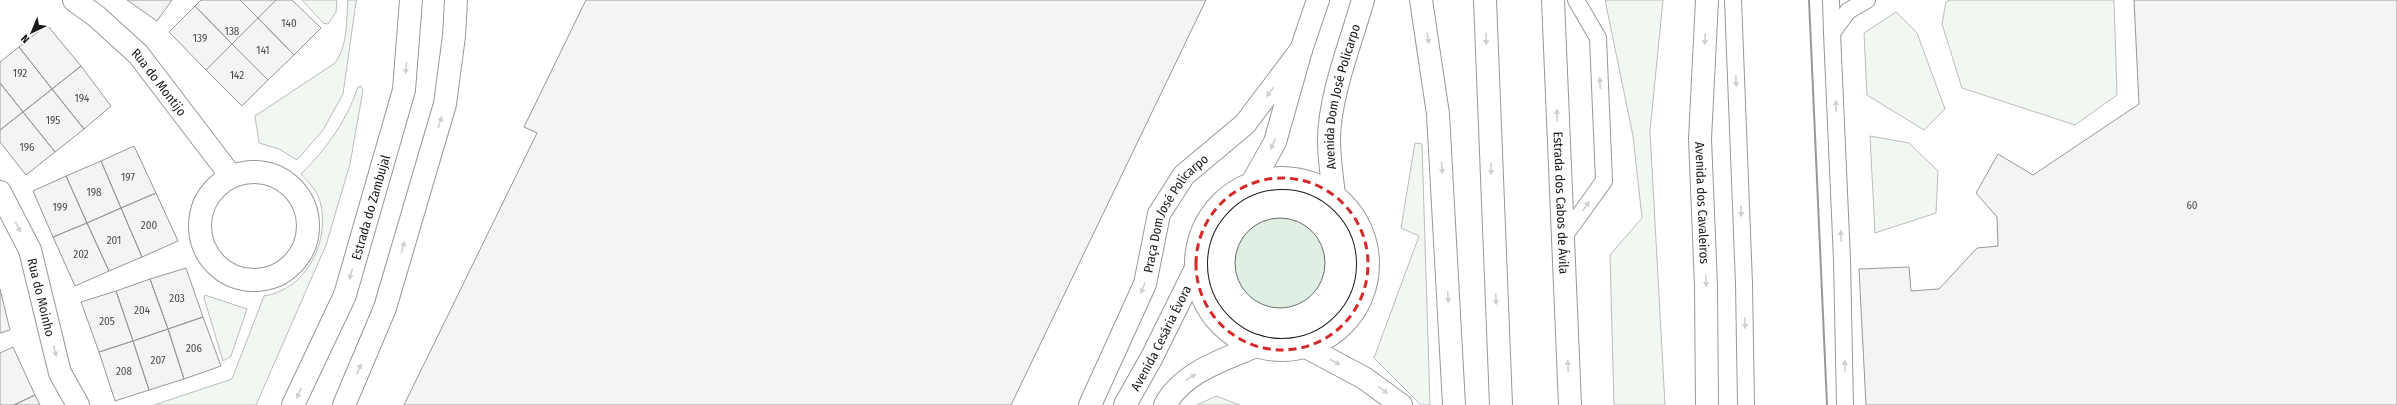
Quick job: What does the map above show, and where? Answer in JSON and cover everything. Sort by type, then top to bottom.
[{"type":"main road","name":"Rua do Montijo","points":[[74,0],[96,16],[138,54],[231,176]]},
{"type":"main road","name":"Estrada do Zambujal","points":[[293,405],[347,287],[404,90],[411,0]]},
{"type":"main road","points":[[344,405],[385,308],[445,104],[454,36],[456,0]]},
{"type":"main road","points":[[1252,183],[1275,142],[1301,50],[1318,0]]},
{"type":"main road","name":"Avenida Dom José Policarpo","points":[[1334,195],[1329,140],[1334,100],[1363,0]]},
{"type":"main road","points":[[1421,0],[1438,114],[1454,405]]},
{"type":"main road","points":[[1485,0],[1501,405]]},
{"type":"main road","name":"Estrada dos Cabos de Ávila","points":[[1553,0],[1570,405]]},
{"type":"main road","name":"Avenida dos Cavaleiros","points":[[1706,0],[1700,139],[1706,286],[1707,405]]},
{"type":"main road","name":"Praça Dom José Policarpo","points":[[1090,405],[1145,284],[1159,214],[1184,175],[1245,124],[1301,50]]},
{"type":"main road","points":[[248,172],[271,175],[282,180],[296,192],[304,207],[308,224],[303,247],[298,257],[286,270],[270,278],[252,281],[234,277],[219,268],[207,254],[200,237],[200,218],[205,201],[216,187],[231,176],[248,172]]},
{"type":"main road","points":[[1273,178],[1294,178],[1315,184],[1334,195],[1353,215],[1365,239],[1368,266],[1364,293],[1351,317],[1331,336],[1306,347],[1281,351],[1256,346],[1233,335],[1214,318],[1201,295],[1195,270],[1197,248],[1203,227],[1215,208],[1232,193],[1252,183],[1273,178]]},
{"type":"main road","name":"Rua do Moinho","points":[[0,192],[30,250],[60,373],[78,405]]},
{"type":"main road","name":"Avenida Cesária Évora","points":[[1125,405],[1152,357],[1195,270]]},
{"type":"main road","points":[[1165,405],[1172,392],[1186,380],[1224,360],[1256,346]]},
{"type":"main road","points":[[1306,347],[1364,378],[1401,405]]},
{"type":"lane","points":[[1562,238],[1604,181],[1598,38],[1576,0]]},
{"type":"lane","points":[[1733,0],[1744,284],[1746,405]]},
{"type":"lane","points":[[1831,0],[1842,260],[1845,405]]},
{"type":"lane","points":[[1832,33],[1848,11],[1866,0]]},
{"type":"highlighted area","points":[[1294,178],[1315,184],[1334,195],[1353,215],[1365,239],[1368,266],[1364,293],[1351,317],[1331,336],[1306,347],[1281,351],[1256,346],[1233,335],[1214,317],[1201,295],[1195,270],[1197,248],[1203,227],[1215,208],[1232,193],[1252,183]]},
{"type":"green space","points":[[302,0],[337,0],[336,12],[328,24],[323,23]]},
{"type":"green space","points":[[348,0],[357,0],[343,94],[323,130],[297,160],[279,149],[259,143],[255,116],[335,63],[344,41]]},
{"type":"green space","points":[[1605,0],[1663,0],[1650,131],[1665,405],[1614,405],[1610,255],[1642,218],[1633,136]]},
{"type":"green space","points":[[1950,0],[2114,0],[2117,95],[2075,125],[1962,88],[1942,24],[1946,2]]},
{"type":"green space","points":[[1896,12],[1917,33],[1945,109],[1924,130],[1867,95],[1864,33]]},
{"type":"green space","points":[[361,86],[363,90],[350,164],[326,245],[256,405],[154,405],[232,379],[264,296],[279,292],[292,284],[303,274],[312,261],[322,232],[322,216],[320,201],[317,194],[301,174],[335,134],[348,112],[358,87]]},
{"type":"green space","points":[[1870,136],[1909,143],[1938,171],[1936,213],[1875,233]]},
{"type":"green space","points":[[1415,143],[1422,144],[1430,405],[1421,405],[1374,358],[1419,236],[1401,228]]},
{"type":"green space","points":[[1280,218],[1297,222],[1312,231],[1321,246],[1325,263],[1321,280],[1312,295],[1297,304],[1280,308],[1263,304],[1248,295],[1239,280],[1235,263],[1239,246],[1248,231],[1263,222]]},
{"type":"green space","points":[[205,295],[247,309],[231,356],[223,361],[204,298]]},
{"type":"green space","points":[[1216,396],[1240,405],[1197,405]]},
{"type":"building","points":[[127,0],[172,0],[157,21]]},
{"type":"building","points":[[201,0],[240,0],[258,18],[232,44],[195,6]]},
{"type":"building","points":[[240,0],[276,0],[258,18]]},
{"type":"building","points":[[276,0],[292,0],[321,28],[294,55],[258,18]]},
{"type":"building","points":[[586,0],[1206,0],[1011,405],[404,405],[537,133],[524,127]]},
{"type":"building","points":[[2134,0],[2397,0],[2397,405],[1866,405],[1859,269],[1909,267],[1911,291],[1939,289],[1977,248],[1998,246],[1997,217],[1976,193],[1998,154],[2033,175],[2139,104]]},
{"type":"building","points":[[195,6],[232,44],[206,70],[169,32]]},
{"type":"building","points":[[258,18],[294,55],[268,80],[232,44]]},
{"type":"building","points":[[47,25],[81,66],[52,89],[19,47]]},
{"type":"building","points":[[232,44],[268,80],[242,106],[206,70]]},
{"type":"building","points":[[19,47],[52,89],[23,112],[0,83],[0,62]]},
{"type":"building","points":[[81,66],[111,106],[84,129],[52,89]]},
{"type":"building","points":[[0,83],[23,112],[0,130]]},
{"type":"building","points":[[52,89],[84,129],[55,152],[23,112]]},
{"type":"building","points":[[23,112],[55,152],[26,175],[0,142],[0,130]]},
{"type":"building","points":[[134,146],[156,193],[121,208],[101,161]]},
{"type":"building","points":[[101,161],[121,208],[87,223],[66,176]]},
{"type":"building","points":[[66,176],[87,223],[53,237],[33,191]]},
{"type":"building","points":[[156,193],[178,241],[142,257],[121,208]]},
{"type":"building","points":[[121,208],[142,257],[109,271],[87,223]]},
{"type":"building","points":[[87,223],[109,271],[75,286],[53,237]]},
{"type":"building","points":[[186,268],[203,317],[168,329],[150,279]]},
{"type":"building","points":[[150,279],[168,329],[133,341],[116,291]]},
{"type":"building","points":[[0,289],[10,330],[0,333]]},
{"type":"building","points":[[116,291],[133,341],[99,352],[81,302]]},
{"type":"building","points":[[203,317],[221,366],[184,379],[168,329]]},
{"type":"building","points":[[168,329],[184,379],[149,390],[133,341]]},
{"type":"building","points":[[133,341],[149,390],[115,401],[99,352]]},
{"type":"building","points":[[13,347],[35,395],[14,405],[0,405],[0,353]]},
{"type":"building","points":[[35,395],[40,405],[14,405]]},
{"type":"wall","points":[[1809,0],[1827,405]]}]
